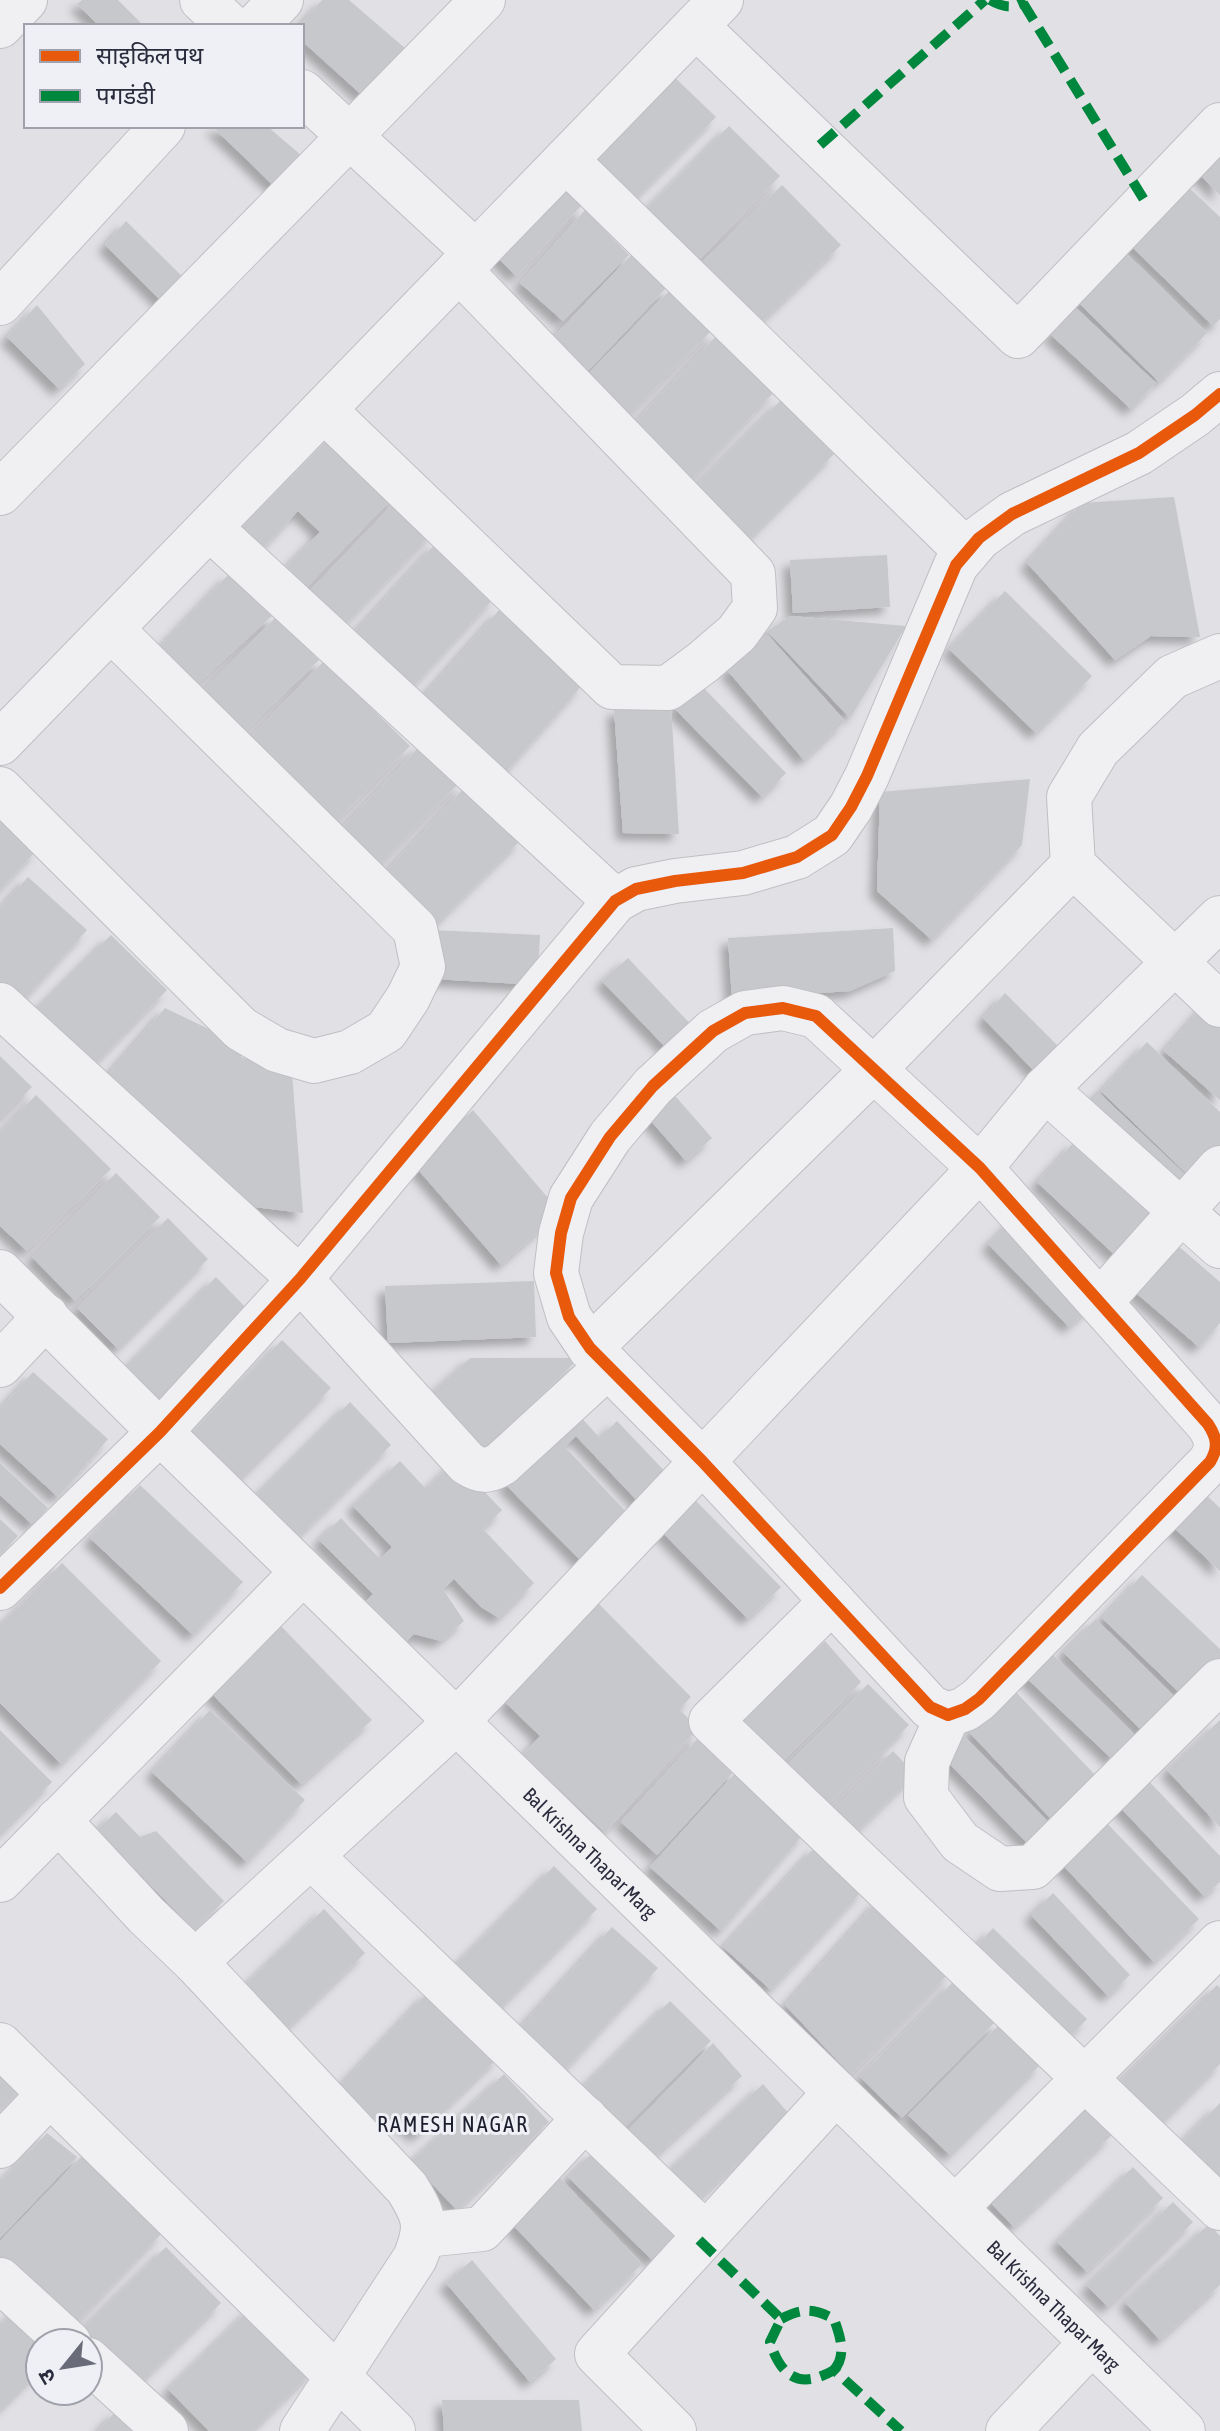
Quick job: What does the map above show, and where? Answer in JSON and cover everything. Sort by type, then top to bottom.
[{"type":"street","points":[[0,26],[25,0]]},
{"type":"street","points":[[202,0],[228,24]]},
{"type":"street","points":[[258,24],[281,0]]},
{"type":"street","points":[[0,493],[483,0]]},
{"type":"street","points":[[0,743],[708,13],[1018,336],[1220,125]]},
{"type":"street","points":[[304,94],[350,137],[468,262],[753,574],[755,608],[737,633],[668,688],[612,687],[324,410]]},
{"type":"street","points":[[0,303],[161,128]]},
{"type":"street","points":[[566,160],[967,552]]},
{"type":"street","points":[[0,1588],[160,1432],[300,1279],[615,901],[636,889],[743,873],[797,857],[832,835],[867,776],[956,565],[979,538],[1012,514],[1139,453],[1220,394]]},
{"type":"street","points":[[210,528],[615,901]]},
{"type":"street","points":[[0,789],[241,1029],[277,1050],[314,1061],[350,1052],[386,1031],[408,998],[423,967],[415,929],[112,630]]},
{"type":"street","points":[[1220,656],[1172,677],[1098,749],[1069,797],[1073,865],[1220,1005]]},
{"type":"street","points":[[0,1005],[300,1279],[467,1463],[479,1471],[489,1470],[501,1464],[874,1069],[1073,865]]},
{"type":"street","points":[[195,1962],[456,1722],[980,1168],[1045,1089],[1220,918]]},
{"type":"street","points":[[783,1008],[816,1016],[980,1168],[1208,1424],[1217,1438],[1216,1453],[1210,1462],[979,1699],[965,1709],[948,1715],[930,1707],[702,1461],[599,1357],[569,1317],[556,1273],[561,1233],[571,1198],[610,1137],[653,1086],[713,1031],[745,1013],[783,1008]]},
{"type":"street","points":[[1045,1089],[1220,1246]]},
{"type":"street","points":[[1100,1302],[1220,1168]]},
{"type":"street","name":"Bal Krishna Thapar Marg","points":[[0,1272],[1183,2431]]},
{"type":"street","points":[[0,1365],[46,1316]]},
{"type":"street","points":[[0,1880],[303,1572]]},
{"type":"street","points":[[832,1601],[711,1721],[1220,2208]]},
{"type":"street","points":[[948,1715],[927,1762],[926,1797],[960,1842],[1000,1869],[1033,1867],[1220,1681]]},
{"type":"street","points":[[58,1820],[407,2188],[420,2209],[425,2235],[415,2258],[302,2431]]},
{"type":"street","points":[[311,1856],[705,2234]]},
{"type":"street","points":[[955,2208],[1220,1943]]},
{"type":"street","points":[[0,2045],[393,2431]]},
{"type":"street","points":[[674,2431],[597,2354],[836,2092]]},
{"type":"street","points":[[0,2146],[50,2094]]},
{"type":"street","points":[[425,2235],[482,2229],[585,2118]]},
{"type":"street","points":[[0,2280],[51,2327]]},
{"type":"street","points":[[1008,2431],[1092,2342]]},
{"type":"street","points":[[104,2375],[166,2431]]},
{"type":"building","points":[[82,0],[118,0],[142,24],[97,24],[77,4]]},
{"type":"building","points":[[322,0],[349,0],[406,49],[364,97],[304,43],[304,24],[301,24]]},
{"type":"building","points":[[666,69],[716,117],[625,209],[576,161]]},
{"type":"building","points":[[729,126],[780,176],[691,268],[639,217]]},
{"type":"building","points":[[214,128],[269,128],[309,162],[279,191]]},
{"type":"building","points":[[1220,142],[1220,195],[1195,170]]},
{"type":"building","points":[[558,181],[582,205],[516,276],[492,252]]},
{"type":"building","points":[[1182,181],[1220,217],[1220,319],[1213,326],[1125,240]]},
{"type":"building","points":[[782,185],[841,245],[751,332],[692,272]]},
{"type":"building","points":[[585,210],[629,255],[563,321],[520,283]]},
{"type":"building","points":[[126,221],[192,286],[169,309],[105,245]]},
{"type":"building","points":[[1125,252],[1207,333],[1159,382],[1077,301]]},
{"type":"building","points":[[631,255],[666,288],[588,371],[553,338]]},
{"type":"building","points":[[671,289],[712,330],[625,419],[583,379]]},
{"type":"building","points":[[37,305],[85,364],[59,389],[7,337]]},
{"type":"building","points":[[1075,307],[1156,383],[1131,409],[1050,334]]},
{"type":"building","points":[[717,335],[775,391],[686,485],[628,430]]},
{"type":"building","points":[[781,400],[834,454],[744,544],[691,491]]},
{"type":"building","points":[[334,433],[396,494],[296,598],[276,578],[320,532],[298,511],[254,557],[233,536]]},
{"type":"building","points":[[1174,497],[1200,637],[1151,636],[1115,660],[1027,563],[1082,503]]},
{"type":"building","points":[[399,498],[434,531],[335,635],[300,601]]},
{"type":"building","points":[[436,543],[495,597],[410,690],[351,636]]},
{"type":"building","points":[[887,555],[890,607],[793,613],[790,560]]},
{"type":"building","points":[[229,574],[272,616],[194,687],[156,651]]},
{"type":"building","points":[[1005,591],[1092,676],[1036,733],[949,649]]},
{"type":"building","points":[[499,610],[583,684],[503,775],[419,701]]},
{"type":"building","points":[[791,616],[906,626],[850,718],[767,631]]},
{"type":"building","points":[[276,617],[319,660],[239,737],[197,696]]},
{"type":"building","points":[[768,635],[845,721],[804,760],[727,670]]},
{"type":"building","points":[[324,661],[410,746],[332,826],[242,746]]},
{"type":"building","points":[[699,683],[786,773],[762,797],[674,708]]},
{"type":"building","points":[[671,706],[679,834],[623,833],[614,709]]},
{"type":"building","points":[[421,745],[460,782],[374,870],[336,834]]},
{"type":"building","points":[[1030,779],[1022,845],[932,940],[877,891],[880,792]]},
{"type":"building","points":[[465,787],[521,840],[435,925],[381,877]]},
{"type":"building","points":[[0,816],[37,850],[0,890]]},
{"type":"building","points":[[28,877],[87,930],[20,1004],[0,986],[0,908]]},
{"type":"building","points":[[893,928],[895,971],[850,991],[732,999],[728,938]]},
{"type":"building","points":[[431,930],[540,935],[537,985],[434,979]]},
{"type":"building","points":[[111,935],[167,990],[90,1069],[33,1013]]},
{"type":"building","points":[[628,958],[698,1032],[673,1055],[602,981]]},
{"type":"building","points":[[1005,993],[1062,1050],[1038,1075],[983,1018]]},
{"type":"building","points":[[1206,1003],[1220,1014],[1220,1100],[1164,1051]]},
{"type":"building","points":[[165,1008],[240,1044],[241,1057],[292,1073],[303,1213],[231,1204],[99,1085]]},
{"type":"building","points":[[1147,1042],[1220,1112],[1220,1146],[1190,1177],[1101,1091]]},
{"type":"building","points":[[0,1056],[32,1087],[0,1119]]},
{"type":"building","points":[[670,1090],[712,1138],[686,1161],[644,1113]]},
{"type":"building","points":[[1097,1091],[1189,1178],[1173,1196],[1078,1110]]},
{"type":"building","points":[[36,1095],[111,1169],[27,1251],[0,1226],[0,1133]]},
{"type":"building","points":[[473,1110],[560,1212],[501,1265],[414,1165]]},
{"type":"building","points":[[1075,1141],[1157,1216],[1118,1258],[1037,1182]]},
{"type":"building","points":[[116,1173],[160,1217],[75,1301],[32,1257]]},
{"type":"building","points":[[1016,1216],[1098,1300],[1069,1327],[988,1244]]},
{"type":"building","points":[[168,1218],[208,1259],[118,1349],[77,1308]]},
{"type":"building","points":[[1169,1238],[1220,1282],[1220,1323],[1199,1347],[1128,1286]]},
{"type":"building","points":[[216,1277],[256,1318],[167,1407],[127,1367]]},
{"type":"building","points":[[534,1281],[536,1337],[388,1343],[385,1286]]},
{"type":"building","points":[[282,1340],[331,1388],[234,1485],[186,1438]]},
{"type":"building","points":[[470,1358],[579,1358],[477,1459],[422,1402]]},
{"type":"building","points":[[33,1372],[108,1439],[58,1497],[0,1444],[0,1409]]},
{"type":"building","points":[[350,1402],[391,1445],[291,1544],[250,1502]]},
{"type":"building","points":[[576,1412],[600,1438],[617,1421],[673,1480],[644,1508],[576,1436],[565,1447],[632,1518],[586,1566],[504,1483]]},
{"type":"building","points":[[400,1461],[426,1489],[455,1461],[502,1510],[483,1529],[534,1583],[499,1618],[481,1607],[454,1579],[443,1589],[464,1621],[441,1641],[414,1634],[405,1642],[385,1620],[374,1629],[356,1611],[373,1594],[319,1540],[341,1518],[380,1559],[392,1547],[353,1506]]},
{"type":"building","points":[[0,1463],[48,1508],[33,1525],[0,1495]]},
{"type":"building","points":[[140,1485],[243,1582],[193,1635],[90,1538]]},
{"type":"building","points":[[1200,1489],[1220,1508],[1220,1571],[1169,1523]]},
{"type":"building","points":[[693,1498],[781,1587],[748,1619],[660,1530]]},
{"type":"building","points":[[0,1519],[18,1536],[0,1555]]},
{"type":"building","points":[[62,1563],[161,1661],[61,1764],[0,1703],[0,1626]]},
{"type":"building","points":[[1142,1575],[1220,1649],[1220,1664],[1186,1699],[1102,1618]]},
{"type":"building","points":[[598,1603],[691,1697],[679,1709],[698,1728],[605,1833],[523,1755],[540,1736],[505,1702]]},
{"type":"building","points":[[1096,1619],[1179,1701],[1146,1735],[1063,1652]]},
{"type":"building","points":[[279,1624],[372,1720],[301,1784],[209,1691]]},
{"type":"building","points":[[825,1641],[861,1682],[776,1768],[739,1723]]},
{"type":"building","points":[[1043,1645],[1135,1735],[1113,1760],[1017,1669]]},
{"type":"building","points":[[868,1684],[909,1725],[818,1815],[778,1774]]},
{"type":"building","points":[[1014,1690],[1098,1778],[1053,1821],[969,1732]]},
{"type":"building","points":[[210,1710],[305,1800],[247,1862],[152,1772]]},
{"type":"building","points":[[1220,1720],[1220,1827],[1167,1770]]},
{"type":"building","points":[[0,1730],[52,1782],[0,1834]]},
{"type":"building","points":[[962,1734],[1054,1828],[1033,1849],[941,1755]]},
{"type":"building","points":[[699,1737],[735,1770],[657,1855],[621,1822]]},
{"type":"building","points":[[893,1751],[915,1774],[849,1839],[827,1816]]},
{"type":"building","points":[[736,1772],[805,1832],[721,1931],[650,1867]]},
{"type":"building","points":[[1145,1777],[1220,1856],[1220,1882],[1204,1896],[1117,1804]]},
{"type":"building","points":[[116,1812],[140,1837],[156,1831],[224,1901],[194,1930],[97,1830]]},
{"type":"building","points":[[1102,1818],[1199,1919],[1154,1962],[1058,1860]]},
{"type":"building","points":[[816,1846],[864,1889],[771,1990],[723,1947]]},
{"type":"building","points":[[554,1866],[597,1909],[497,2011],[453,1968]]},
{"type":"building","points":[[1053,1893],[1130,1975],[1108,1996],[1031,1915]]},
{"type":"building","points":[[879,1899],[951,1971],[851,2075],[785,2005]]},
{"type":"building","points":[[324,1909],[365,1953],[280,2035],[238,1992]]},
{"type":"building","points":[[612,1927],[658,1968],[562,2073],[517,2031]]},
{"type":"building","points":[[993,1928],[1087,2019],[1060,2047],[967,1956]]},
{"type":"building","points":[[953,1982],[995,2022],[902,2118],[860,2077]]},
{"type":"building","points":[[1217,1985],[1220,1988],[1220,2064],[1157,2127],[1116,2085]]},
{"type":"building","points":[[429,1991],[499,2057],[417,2136],[393,2114],[378,2130],[336,2090]]},
{"type":"building","points":[[670,2001],[711,2041],[622,2130],[581,2089]]},
{"type":"building","points":[[1000,2024],[1041,2064],[950,2155],[908,2115]]},
{"type":"building","points":[[713,2043],[742,2076],[649,2162],[624,2135]]},
{"type":"building","points":[[0,2054],[27,2082],[0,2109]]},
{"type":"building","points":[[504,2074],[549,2122],[457,2210],[411,2162]]},
{"type":"building","points":[[763,2084],[790,2115],[690,2207],[662,2177]]},
{"type":"building","points":[[1220,2103],[1220,2189],[1178,2146]]},
{"type":"building","points":[[1087,2108],[1112,2135],[1014,2227],[989,2201]]},
{"type":"building","points":[[47,2133],[77,2157],[0,2238],[0,2182]]},
{"type":"building","points":[[593,2152],[678,2236],[653,2261],[568,2177]]},
{"type":"building","points":[[84,2154],[163,2232],[73,2326],[0,2256],[0,2241]]},
{"type":"building","points":[[1133,2167],[1163,2198],[1087,2272],[1057,2242]]},
{"type":"building","points":[[559,2177],[642,2264],[594,2310],[511,2223]]},
{"type":"building","points":[[1173,2202],[1193,2222],[1108,2307],[1087,2286]]},
{"type":"building","points":[[1209,2224],[1220,2236],[1220,2285],[1160,2340],[1125,2302]]},
{"type":"building","points":[[166,2247],[221,2303],[135,2388],[104,2355],[104,2327],[85,2327]]},
{"type":"building","points":[[472,2260],[556,2359],[530,2382],[446,2283]]},
{"type":"building","points":[[18,2307],[30,2327],[24,2327],[24,2386],[0,2410],[0,2326]]},
{"type":"building","points":[[252,2307],[314,2370],[252,2431],[209,2431],[168,2389]]},
{"type":"building","points":[[442,2400],[579,2400],[582,2431],[444,2431]]},
{"type":"building","points":[[117,2410],[139,2431],[98,2431]]},
{"type":"marked path","points":[[820,145],[985,0]]},
{"type":"marked path","points":[[990,0],[1008,6],[1025,0]]},
{"type":"marked path","points":[[1023,3],[1146,203]]},
{"type":"marked path","points":[[699,2240],[781,2319],[770,2342],[786,2372],[793,2377],[811,2379],[834,2370],[901,2431]]},
{"type":"marked path","points":[[781,2319],[808,2311],[834,2319],[841,2352],[834,2370]]},
{"type":"cycle path","points":[[0,1588],[160,1432],[300,1279],[615,901],[636,889],[743,873],[797,857],[832,835],[867,776],[956,565],[979,538],[1012,514],[1139,453],[1220,394]]},
{"type":"cycle path","points":[[783,1008],[816,1016],[980,1168],[1208,1424],[1215,1438],[1215,1452],[1210,1462],[979,1699],[965,1709],[948,1715],[930,1707],[702,1461],[590,1348],[569,1317],[556,1273],[561,1233],[571,1198],[610,1137],[653,1086],[713,1031],[745,1013],[783,1008]]},
{"type":"district","name":"RAMESH NAGAR","points":[[453,2124]]}]
